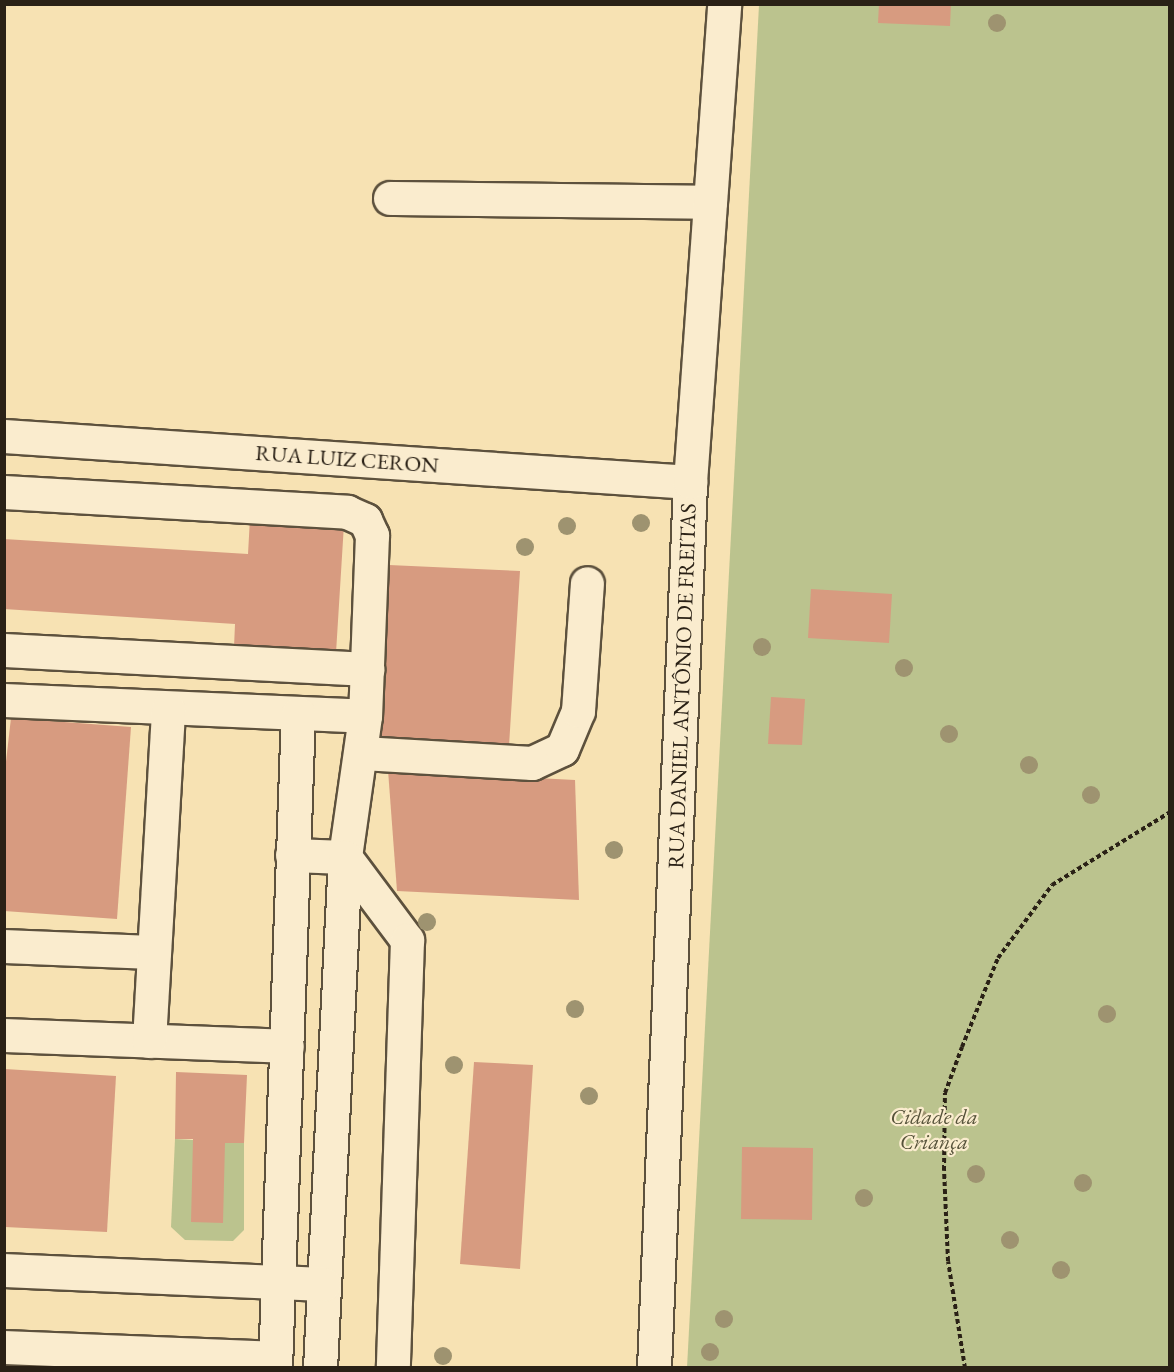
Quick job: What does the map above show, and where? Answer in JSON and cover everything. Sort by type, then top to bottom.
[{"type":"street","name":"RUA DANIEL ANTÔNIO DE FREITAS","points":[[654,1368],[690,482],[724,4]]},
{"type":"street","points":[[390,198],[710,202]]},
{"type":"street","name":"RUA LUIZ CERON","points":[[4,436],[690,482]]},
{"type":"street","points":[[4,492],[347,512],[365,520],[372,535],[368,669],[362,753],[345,857],[320,1368]]},
{"type":"street","points":[[362,753],[532,763],[562,749],[578,711],[587,583]]},
{"type":"street","points":[[4,650],[368,669]]},
{"type":"street","points":[[4,700],[365,716]]},
{"type":"street","points":[[149,1041],[168,709]]},
{"type":"street","points":[[4,1347],[161,1360],[275,1363],[298,713]]},
{"type":"street","points":[[292,855],[345,857]]},
{"type":"street","points":[[345,857],[407,940],[393,1368]]},
{"type":"street","points":[[4,946],[154,952]]},
{"type":"street","points":[[4,1035],[287,1046]]},
{"type":"street","points":[[4,1270],[324,1284]]},
{"type":"path","points":[[965,1368],[949,1271],[944,1170],[945,1093],[998,958],[1052,885],[1170,812]]},
{"type":"green space","name":"Cidade da Criança","points":[[759,5],[1169,5],[1169,1367],[687,1368]]},
{"type":"green space","points":[[175,1139],[244,1143],[244,1230],[233,1241],[185,1240],[171,1227]]},
{"type":"building","points":[[879,4],[951,4],[950,26],[878,23]]},
{"type":"building","points":[[250,518],[344,524],[336,653],[234,647],[235,624],[4,609],[4,539],[248,554]]},
{"type":"building","points":[[389,565],[520,571],[509,746],[379,740]]},
{"type":"building","points":[[811,589],[892,594],[889,643],[808,638]]},
{"type":"building","points":[[771,697],[805,699],[802,745],[768,744]]},
{"type":"building","points":[[11,718],[131,727],[117,919],[4,911],[4,779]]},
{"type":"building","points":[[388,770],[575,780],[579,900],[397,891]]},
{"type":"building","points":[[474,1062],[533,1065],[520,1269],[460,1264]]},
{"type":"building","points":[[5,1069],[116,1076],[107,1232],[5,1227]]},
{"type":"building","points":[[176,1072],[247,1075],[244,1143],[225,1143],[223,1223],[191,1222],[193,1139],[175,1139]]},
{"type":"building","points":[[742,1147],[813,1148],[812,1220],[741,1219]]}]
